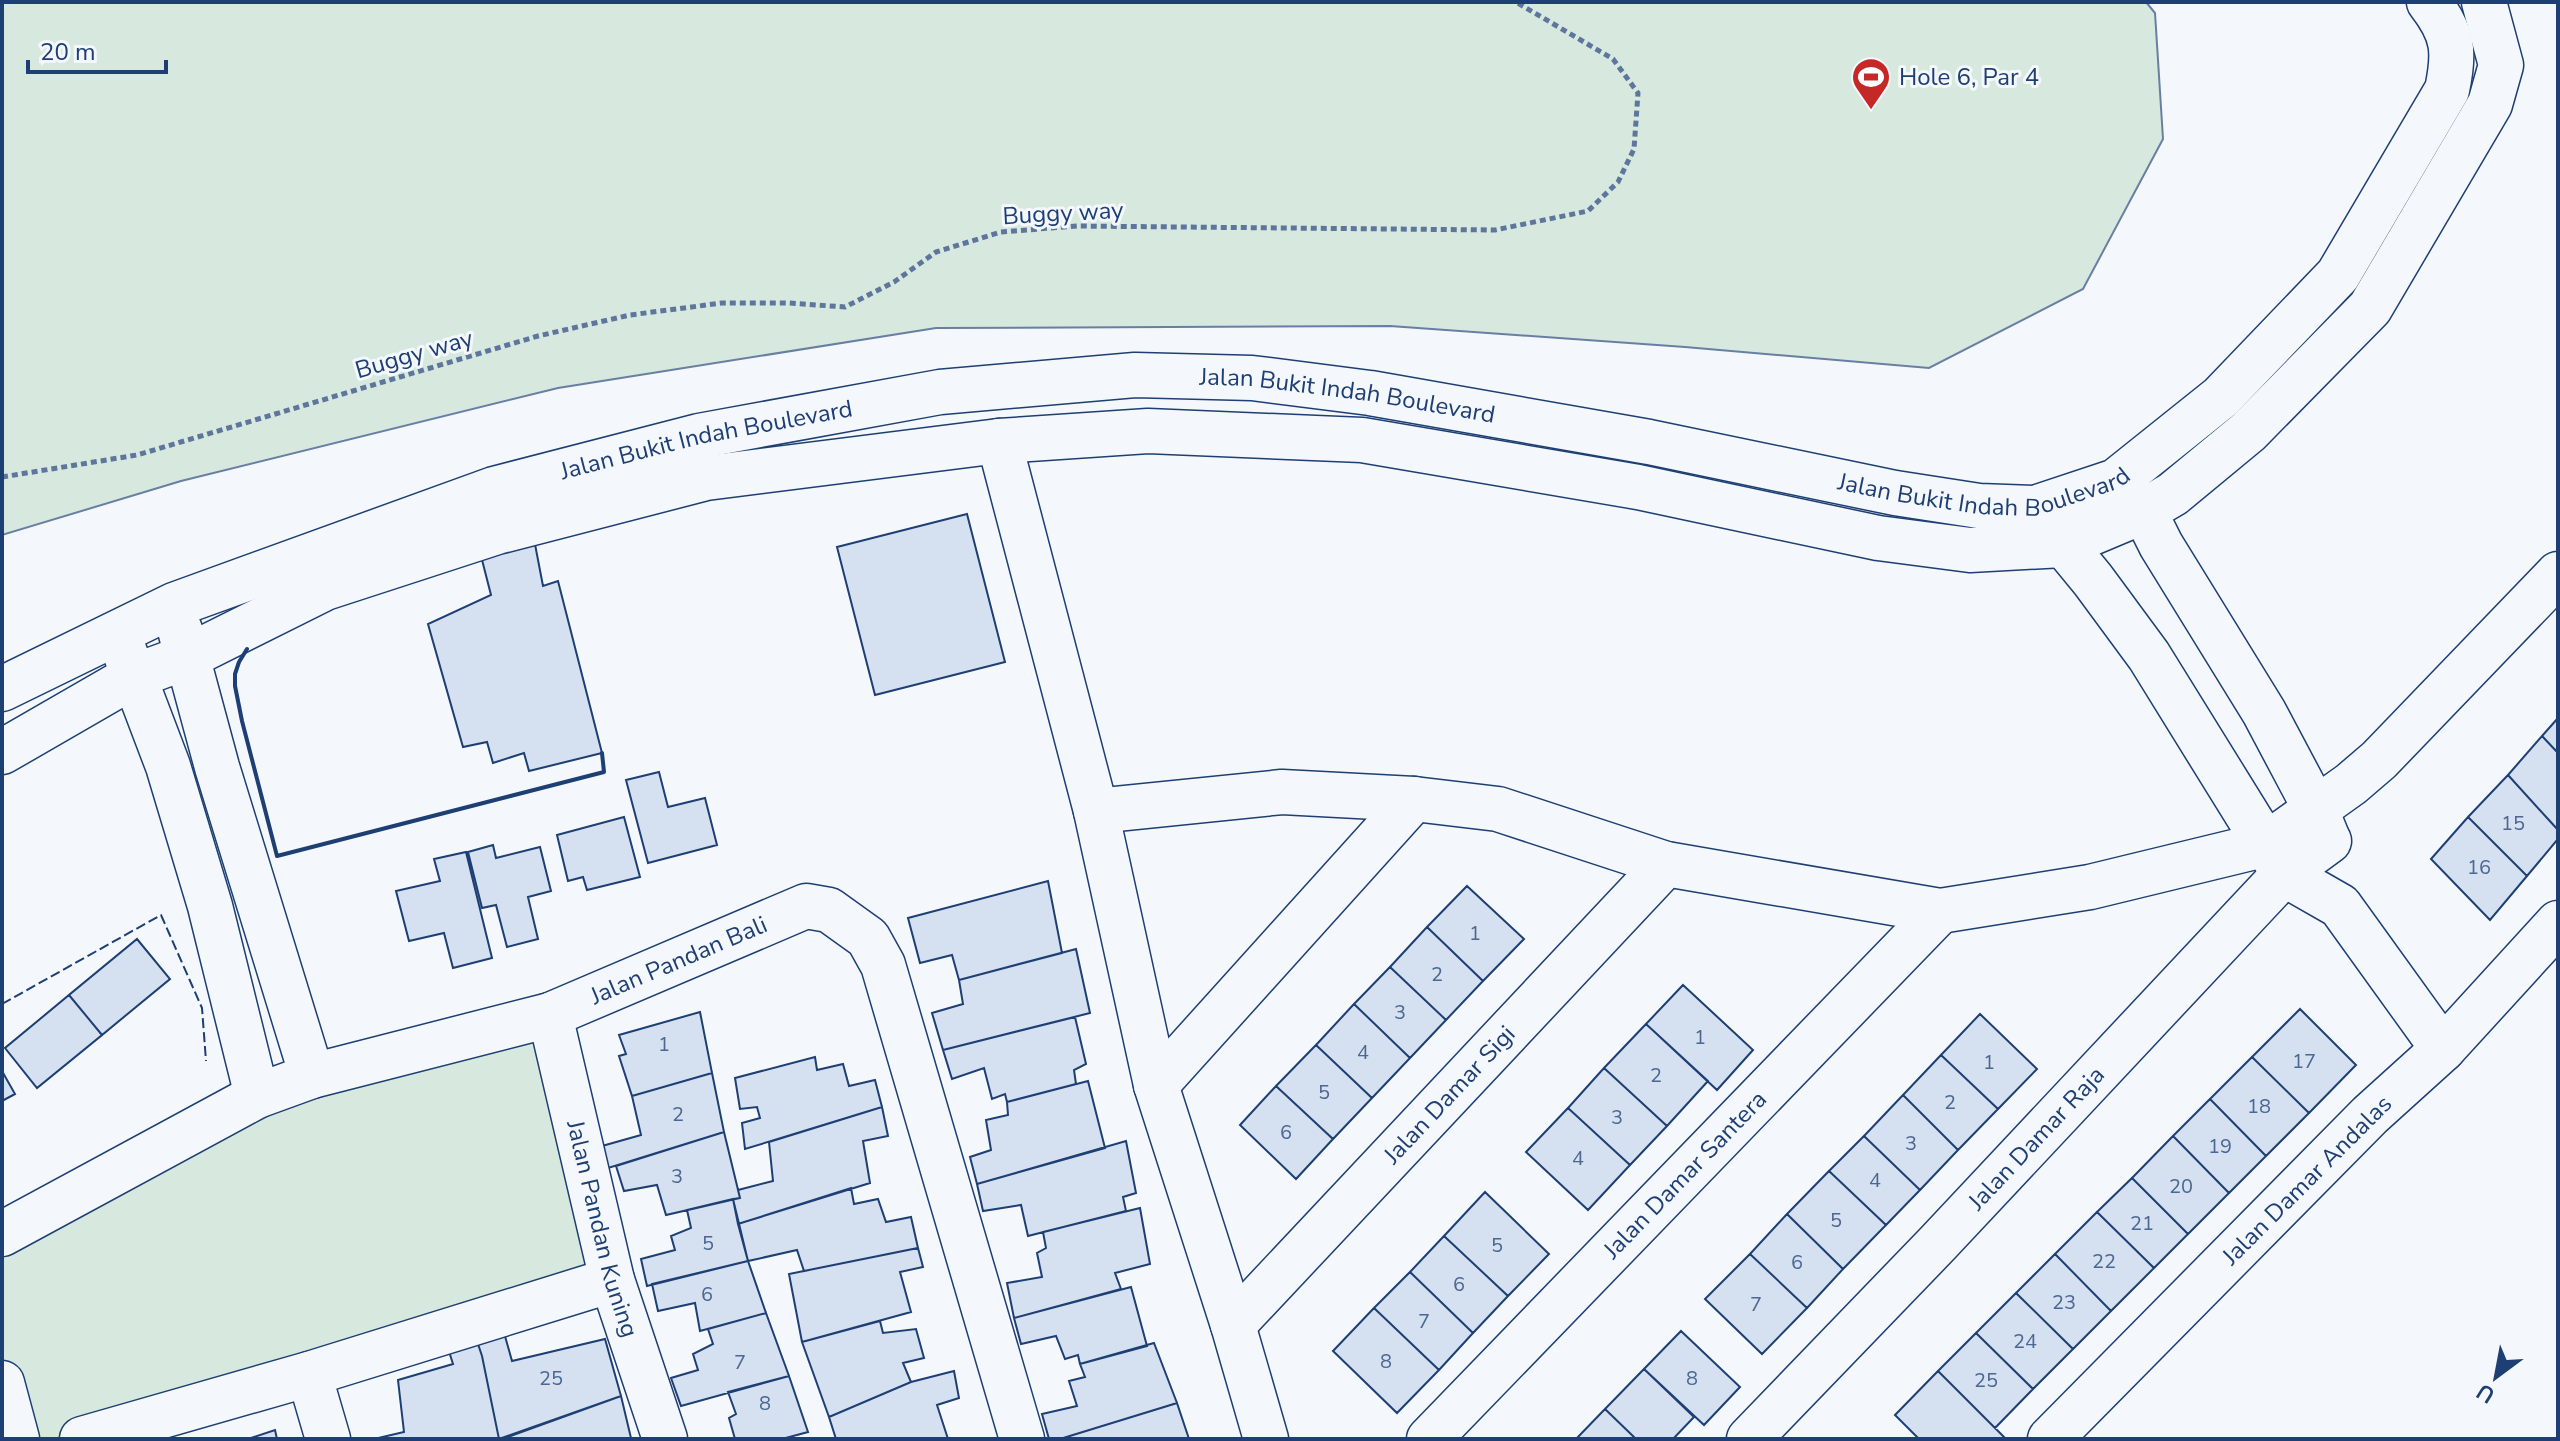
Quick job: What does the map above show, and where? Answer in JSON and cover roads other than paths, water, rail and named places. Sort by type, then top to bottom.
[{"type":"street","name":"Jalan Bukit Indah Boulevard","points":[[2,689],[174,605],[494,489],[699,436],[940,392],[1135,375],[1252,378],[1370,393],[1649,442],[1895,493],[1979,506],[2035,508],[2130,496],[2338,275],[2447,90],[2454,59],[2444,20],[2429,2]]},
{"type":"street","points":[[2484,2],[2501,65]]},
{"type":"street","points":[[2,752],[132,677],[187,657],[325,588],[497,532],[706,478],[999,441],[1148,431],[1362,440],[1638,487],[1878,538],[1970,550],[2063,545],[2130,496],[2173,494],[2248,432],[2370,308],[2490,104],[2501,65],[2506,2]]},
{"type":"street","points":[[999,441],[1096,811],[1156,1085],[1266,1439]]},
{"type":"street","points":[[2130,496],[2264,712],[2322,826],[2340,906]]},
{"type":"street","points":[[2035,508],[2149,656],[2275,859],[2340,906],[2443,1049]]},
{"type":"street","points":[[1096,811],[1282,792],[1414,799],[1498,809],[1666,864],[1940,911],[2275,859],[2322,826],[2379,760],[2558,574]]},
{"type":"street","points":[[174,605],[217,767],[312,1076]]},
{"type":"street","points":[[118,632],[132,677],[168,766],[210,906],[257,1096]]},
{"type":"street","points":[[1156,1085],[1414,799]]},
{"type":"street","name":"Jalan Damar Raja","points":[[1749,1439],[1928,1254],[2275,859]]},
{"type":"street","name":"Jalan Damar Sigi","points":[[1233,1325],[1666,864]]},
{"type":"street","name":"Jalan Pandan Bali","points":[[2,1234],[257,1096],[312,1076],[550,1015],[806,906],[829,910],[868,938],[883,965],[1022,1439]]},
{"type":"street","name":"Jalan Damar Santera","points":[[1429,1439],[1940,911]]},
{"type":"street","name":"Jalan Damar Andalas","points":[[2050,1439],[2370,1115],[2443,1049],[2558,923]]},
{"type":"street","name":"Jalan Pandan Kuning","points":[[550,1015],[612,1280],[665,1439]]},
{"type":"street","points":[[82,1439],[309,1374],[612,1280]]},
{"type":"street","points":[[309,1374],[328,1439]]},
{"type":"street","points":[[2,1383],[17,1439]]},
{"type":"place","name":"Hole 6, Par 4","points":[[1871,111]]}]
